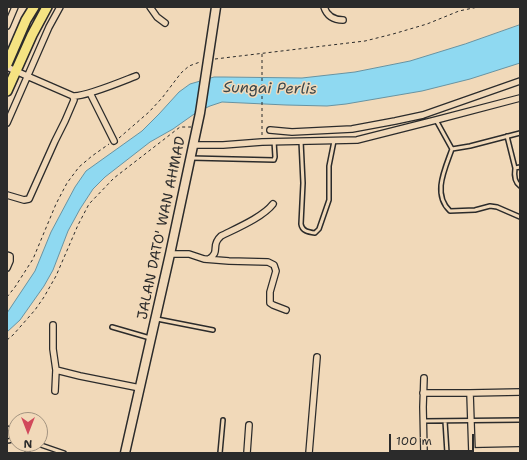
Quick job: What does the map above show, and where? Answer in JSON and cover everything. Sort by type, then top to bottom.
[{"type":"main road","points":[[7,92],[10,67],[26,20],[34,7]]},
{"type":"main road","points":[[10,67],[32,35],[47,7]]},
{"type":"main road","name":"JALAN DATO' WAN AHMAD","points":[[125,453],[197,128],[216,7]]},
{"type":"street","points":[[7,26],[15,7]]},
{"type":"street","points":[[7,123],[49,27],[60,7]]},
{"type":"street","points":[[150,7],[157,17],[165,23]]},
{"type":"street","points":[[324,7],[327,14],[333,19],[343,20]]},
{"type":"street","points":[[10,67],[73,96],[90,93],[136,76]]},
{"type":"street","points":[[270,130],[292,132],[352,129],[388,123],[423,115],[520,81]]},
{"type":"street","points":[[90,93],[114,141]]},
{"type":"street","points":[[7,195],[26,201],[28,199],[66,121],[74,100],[73,96]]},
{"type":"street","points":[[193,145],[223,146],[262,142],[361,139],[520,98]]},
{"type":"street","points":[[208,259],[214,256],[215,243],[221,236],[256,218],[269,209],[273,204]]},
{"type":"street","points":[[170,254],[189,254],[208,259],[229,261],[268,262],[274,265],[276,271],[270,292],[270,303],[286,310]]},
{"type":"street","points":[[7,255],[10,256],[10,259],[7,268]]},
{"type":"street","points":[[53,325],[53,349],[56,370],[55,391]]},
{"type":"street","points":[[310,453],[317,357]]},
{"type":"street","points":[[56,370],[140,388]]},
{"type":"street","points":[[424,378],[424,453]]},
{"type":"street","points":[[423,393],[470,394],[520,392]]},
{"type":"street","points":[[470,394],[472,452],[520,450]]},
{"type":"street","points":[[247,453],[249,425]]},
{"type":"lane","points":[[436,120],[452,149]]},
{"type":"lane","points":[[452,149],[470,146],[520,133]]},
{"type":"lane","points":[[507,136],[515,168],[514,175],[516,182],[520,186]]},
{"type":"lane","points":[[301,141],[303,183],[301,224],[304,230],[315,233],[319,229],[329,200],[329,166],[334,140]]},
{"type":"lane","points":[[190,158],[274,160],[274,142]]},
{"type":"lane","points":[[452,149],[442,179],[440,194],[444,206],[450,211],[475,210],[490,206],[497,206],[520,217]]},
{"type":"lane","points":[[515,168],[520,167]]},
{"type":"lane","points":[[155,319],[212,330]]},
{"type":"lane","points":[[112,327],[150,338]]},
{"type":"lane","points":[[220,453],[223,420]]},
{"type":"lane","points":[[423,421],[520,420]]},
{"type":"lane","points":[[445,421],[447,453]]},
{"type":"lane","points":[[48,447],[64,453]]},
{"type":"path","points":[[7,297],[33,259],[56,204],[67,184],[79,167],[132,127],[149,112],[181,73],[189,66],[208,60],[372,40],[427,24],[459,11],[478,7]]},
{"type":"path","points":[[262,54],[262,142]]},
{"type":"path","points":[[7,340],[14,336],[44,297],[56,276],[78,225],[89,204],[114,178],[180,127],[197,128]]},
{"type":"water","name":"Sungai Perlis","points":[[520,25],[520,63],[470,79],[422,91],[346,104],[327,106],[222,102],[197,112],[173,129],[150,142],[105,177],[93,189],[68,231],[53,270],[44,286],[20,320],[7,332],[7,313],[35,271],[51,232],[75,187],[86,171],[142,131],[179,92],[190,84],[214,77],[302,78],[355,72],[410,61]]}]
